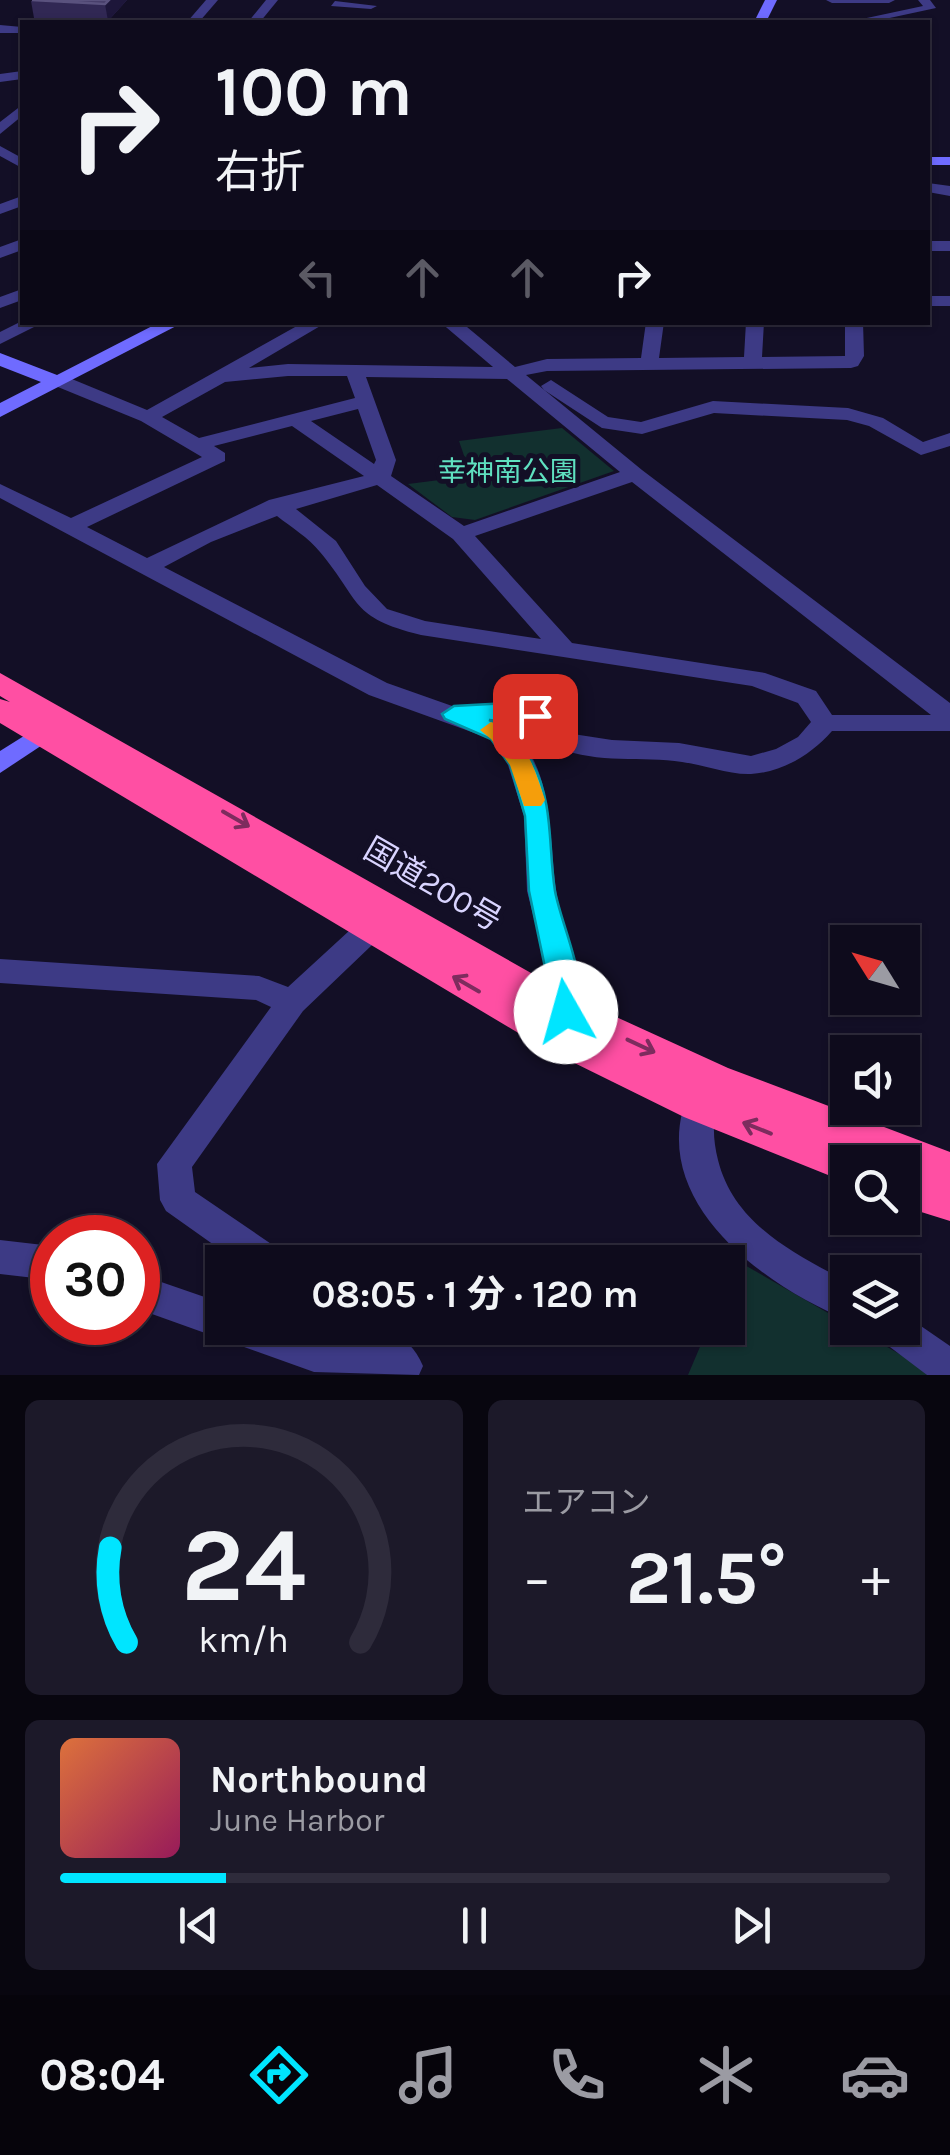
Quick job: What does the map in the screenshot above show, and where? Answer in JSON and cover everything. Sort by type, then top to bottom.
[{"type":"highway","points":[[0,682],[52,726],[560,1023],[830,1156]]},
{"type":"highway","points":[[0,709],[52,726]]},
{"type":"highway","points":[[706,1092],[950,1171]]},
{"type":"highway","points":[[920,1193],[950,1202]]},
{"type":"street","points":[[195,20],[212,0]]},
{"type":"street","points":[[256,20],[272,0]]},
{"type":"street","points":[[832,0],[888,0]]},
{"type":"street","points":[[865,20],[930,8],[924,0]]},
{"type":"street","points":[[334,6],[373,3]]},
{"type":"street","points":[[0,130],[20,111]]},
{"type":"street","points":[[0,339],[29,325]]},
{"type":"street","points":[[0,411],[169,325]]},
{"type":"street","points":[[148,417],[313,325]]},
{"type":"street","points":[[453,325],[602,422],[642,428],[714,407],[848,414],[876,422],[921,449],[950,439]]},
{"type":"street","points":[[649,364],[655,325]]},
{"type":"street","points":[[753,362],[755,325]]},
{"type":"street","points":[[225,376],[251,371],[522,372],[547,365],[852,362],[854,325]]},
{"type":"street","points":[[0,358],[148,417],[218,457],[70,527]]},
{"type":"street","points":[[354,372],[386,460],[380,478]]},
{"type":"street","points":[[522,372],[634,474],[950,720]]},
{"type":"street","points":[[198,444],[362,402]]},
{"type":"street","points":[[294,418],[462,534],[565,652]]},
{"type":"street","points":[[462,534],[634,474]]},
{"type":"street","points":[[147,568],[198,537],[277,505],[380,478]]},
{"type":"street","points":[[0,490],[378,690],[500,733],[521,764],[538,816],[542,891],[566,985],[560,1023]]},
{"type":"street","points":[[277,505],[328,546],[356,590],[380,614],[421,628],[756,679],[807,698],[824,723]]},
{"type":"street","points":[[454,714],[508,711],[535,716],[565,741],[612,749],[678,752],[751,765],[785,756],[807,742],[824,723],[950,720]]},
{"type":"street","points":[[0,764],[52,726]]},
{"type":"street","points":[[243,1245],[178,1200],[174,1164],[292,1002],[381,920]]},
{"type":"street","points":[[0,971],[259,988],[292,1002]]},
{"type":"street","points":[[706,1092],[695,1128],[703,1182],[735,1234],[830,1291]]},
{"type":"street","points":[[0,1257],[30,1261]]},
{"type":"street","points":[[160,1300],[205,1316]]},
{"type":"street","points":[[290,1345],[410,1370]]},
{"type":"street","points":[[378,1345],[410,1370]]},
{"type":"street","points":[[917,1345],[950,1369]]},
{"type":"green space","name":"幸神南公園","points":[[562,428],[614,471],[475,520],[452,517],[408,484],[471,476],[459,441]]},
{"type":"green space","points":[[745,1265],[830,1314],[830,1345],[884,1345],[915,1363],[927,1375],[688,1375],[701,1345],[745,1345]]},
{"type":"building","points":[[32,0],[109,0],[105,4]]},
{"type":"slow traffic","points":[[491,730],[500,733],[521,764],[533,800]]},
{"type":"route","points":[[535,716],[508,711],[454,714],[500,733],[521,764],[538,816],[542,891],[566,985],[566,1012]]}]
